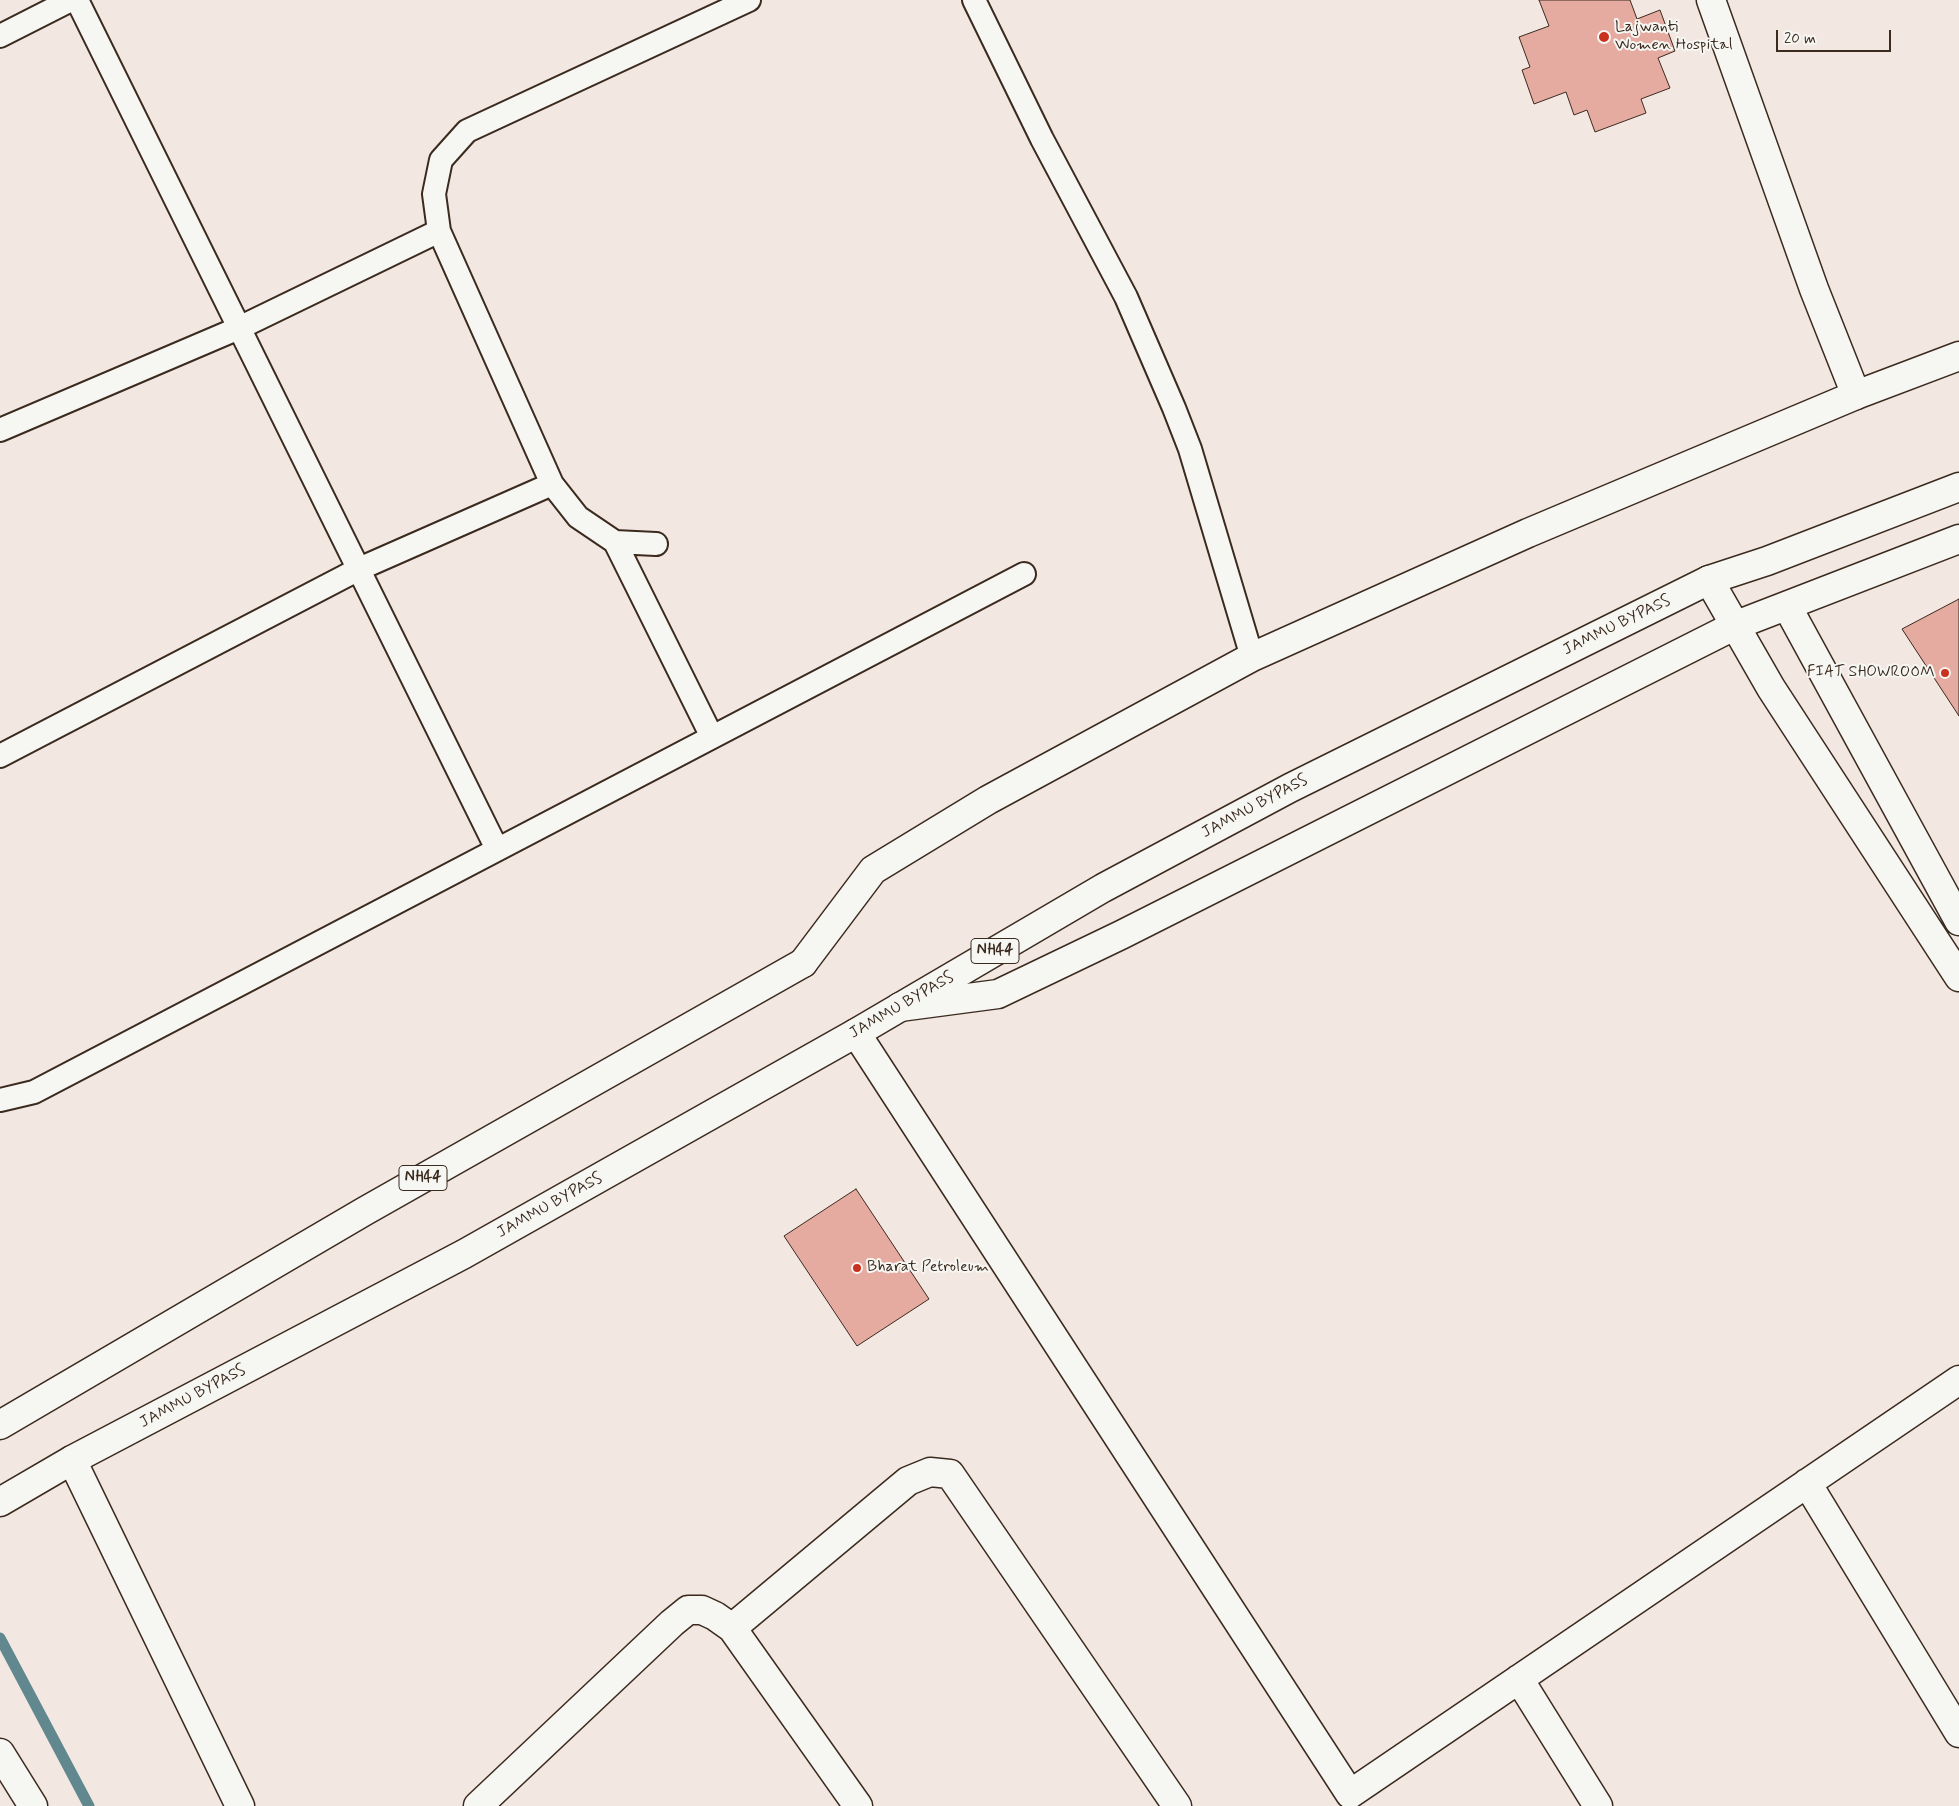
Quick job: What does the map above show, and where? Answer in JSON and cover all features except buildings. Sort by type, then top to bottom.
[{"type":"main road","points":[[1711,0],[1814,289],[1856,396]]},
{"type":"main road","points":[[1252,657],[1528,533],[1856,396],[1959,356]]},
{"type":"main road","name":"JAMMU BYPASS","points":[[0,1502],[64,1465],[464,1254],[856,1033],[1103,888],[1290,788],[1709,580],[1767,561],[1959,487]]},
{"type":"main road","points":[[900,1007],[998,994],[1121,935],[1734,626],[1959,539]]},
{"type":"main road","points":[[1709,580],[1771,688],[1950,940],[1959,977]]},
{"type":"main road","points":[[1787,606],[1959,921]]},
{"type":"main road","name":"NH44","points":[[0,1425],[356,1216],[803,963],[873,870],[988,800],[1252,657]]},
{"type":"main road","points":[[856,1033],[1342,1800],[1959,1380]]},
{"type":"main road","points":[[64,1465],[240,1806]]},
{"type":"main road","points":[[732,1628],[908,1481],[930,1472],[950,1474],[1177,1806]]},
{"type":"main road","points":[[1807,1483],[1959,1733]]},
{"type":"main road","points":[[478,1806],[688,1610],[702,1610],[715,1616],[732,1628],[858,1806]]},
{"type":"main road","points":[[1519,1679],[1598,1806]]},
{"type":"main road","points":[[0,1753],[33,1806]]},
{"type":"lane","points":[[0,36],[70,0]]},
{"type":"lane","points":[[77,0],[498,849]]},
{"type":"lane","points":[[712,737],[615,542],[578,517],[552,484],[440,231],[434,194],[440,160],[467,131],[749,0]]},
{"type":"lane","points":[[974,0],[1042,139],[1126,297],[1174,408],[1190,449],[1252,657]]},
{"type":"lane","points":[[0,430],[239,328],[440,231]]},
{"type":"lane","points":[[0,756],[359,569],[552,484]]},
{"type":"lane","points":[[615,542],[656,544]]},
{"type":"lane","points":[[0,1100],[34,1092],[1024,574]]},
{"type":"waterway","points":[[0,1638],[89,1806]]},
{"type":"place","name":"Lajwanti Women Hospital","points":[[1604,37]]},
{"type":"place","name":"FIAT SHOWROOM","points":[[1945,673]]},
{"type":"place","name":"Bharat Petroleum","points":[[857,1268]]}]
